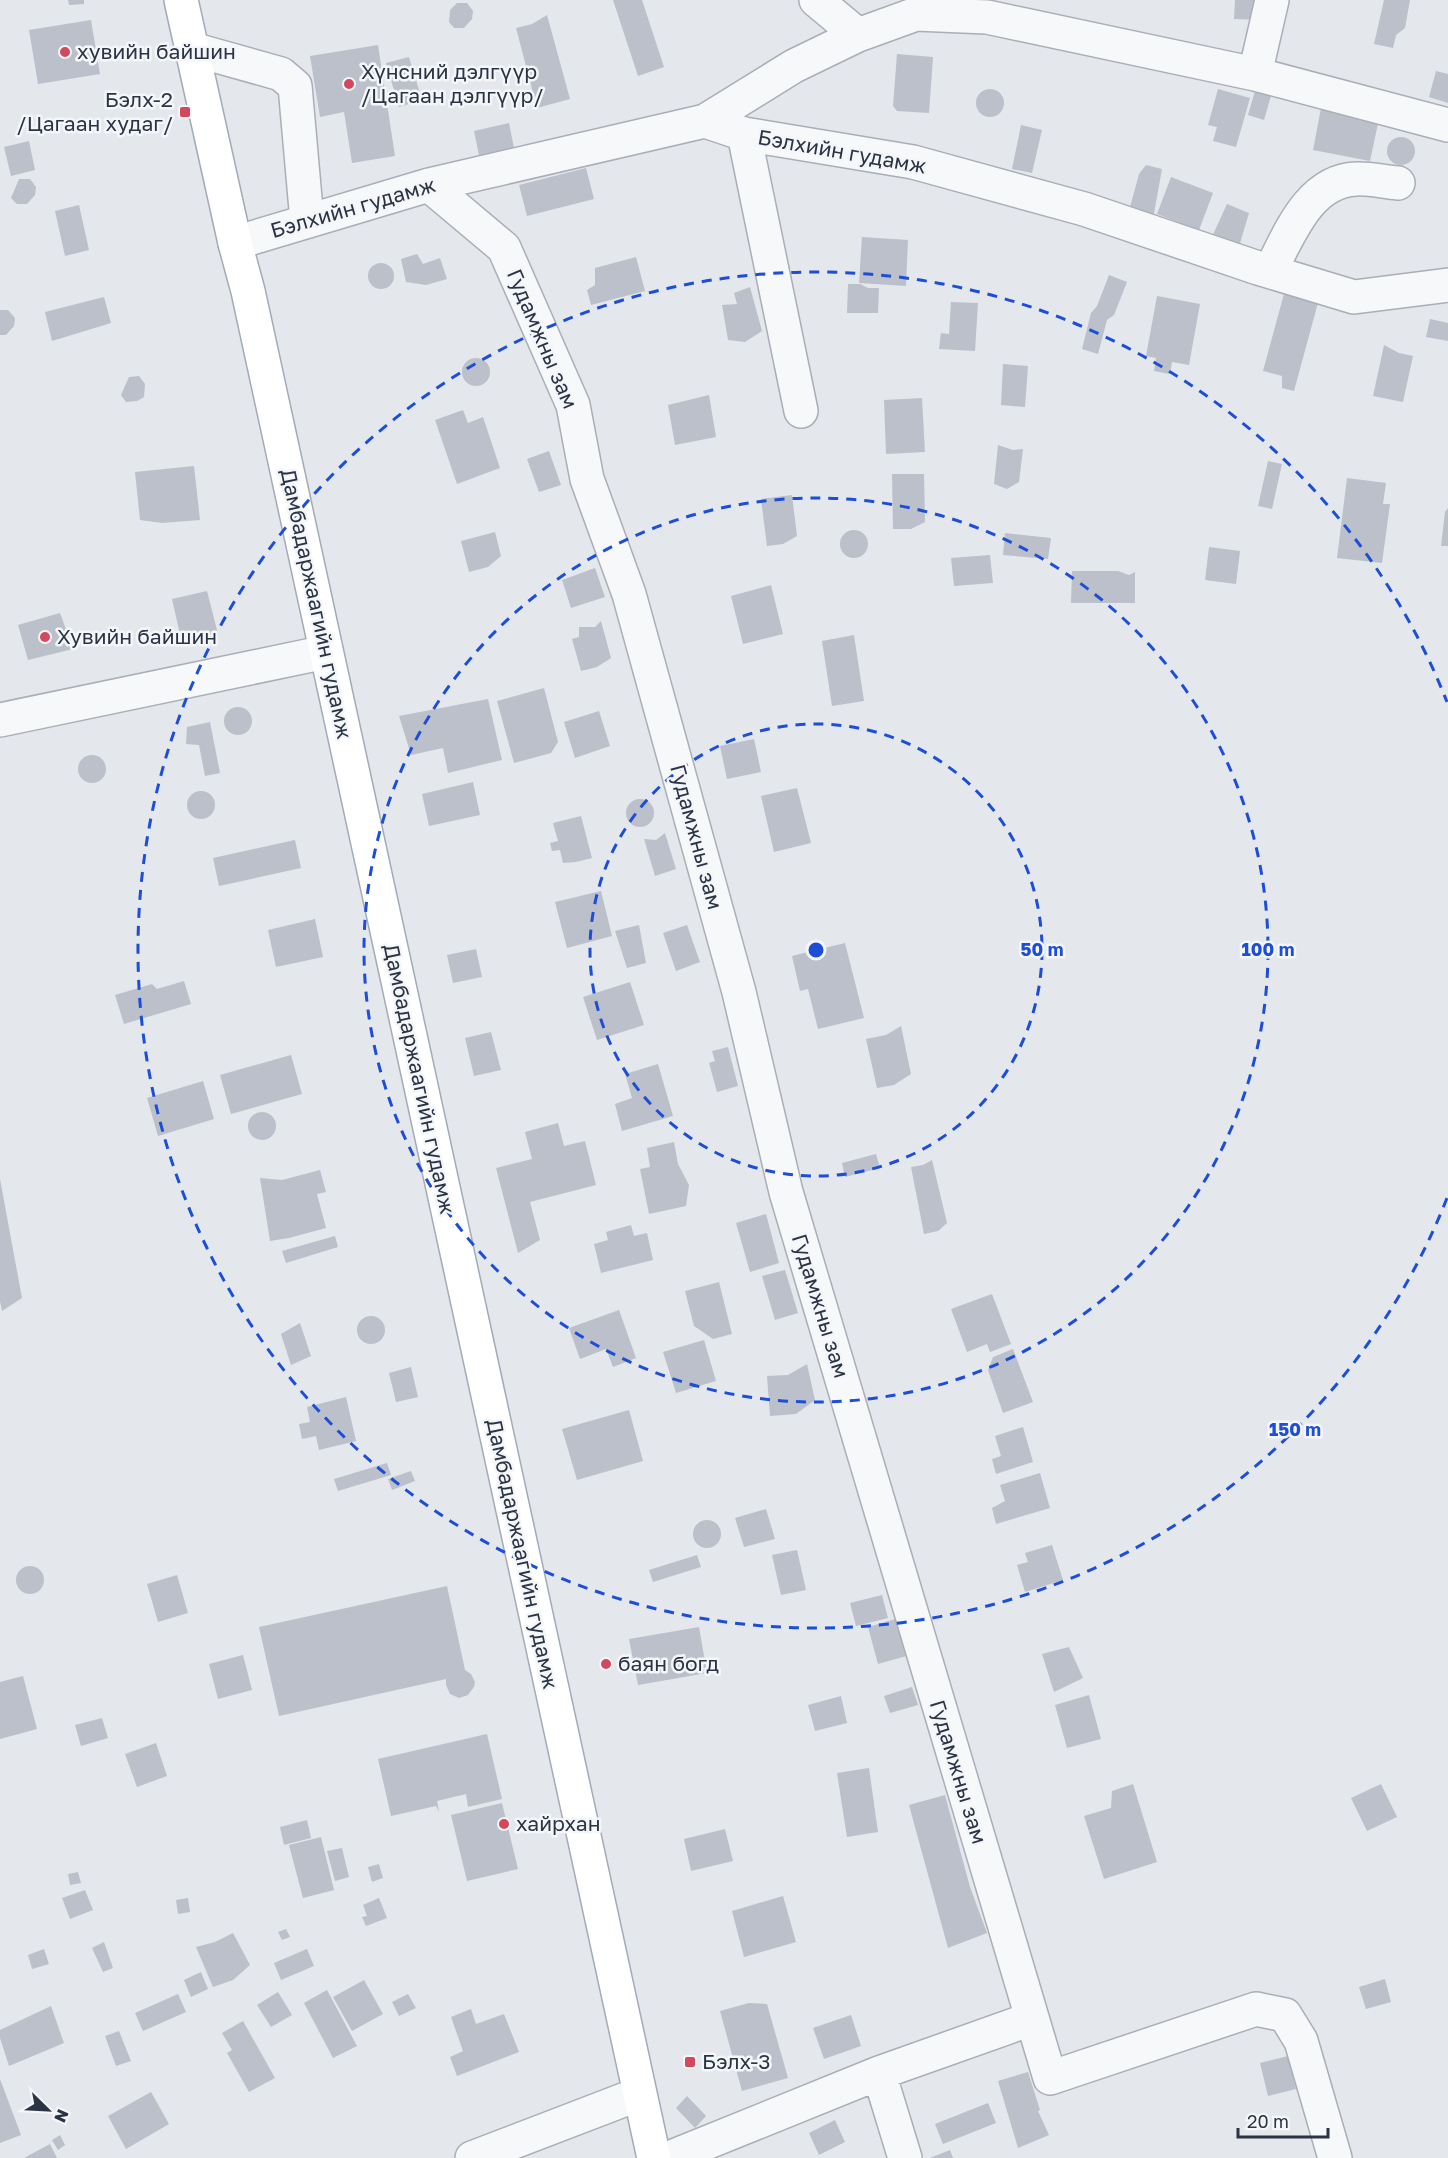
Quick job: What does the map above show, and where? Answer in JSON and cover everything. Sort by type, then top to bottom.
[{"type":"main road","name":"Дамбадаржаагийн гудамж","points":[[181,0],[235,243],[249,291],[654,2158]]},
{"type":"street","points":[[816,0],[858,35]]},
{"type":"street","points":[[1255,74],[1272,0]]},
{"type":"street","points":[[705,121],[794,66],[858,35],[916,14],[987,17],[1255,74],[1448,125]]},
{"type":"street","points":[[192,49],[281,74],[295,87],[307,221]]},
{"type":"street","name":"Бэлхийн гудамж","points":[[235,243],[429,185],[705,121],[744,134],[913,162],[1084,209],[1270,272],[1354,297],[1448,285]]},
{"type":"street","points":[[744,134],[801,411]]},
{"type":"street","points":[[1270,272],[1302,212],[1319,193],[1337,183],[1355,179],[1398,183]]},
{"type":"street","name":"Гудамжны зам","points":[[429,185],[504,248],[573,405],[587,478],[629,594],[738,992],[786,1192],[1050,2078],[1256,2009],[1286,2015],[1301,2041],[1335,2158]]},
{"type":"street","points":[[0,720],[327,652]]},
{"type":"street","points":[[669,2158],[879,2073],[1031,2019]]},
{"type":"street","points":[[879,2073],[905,2158]]},
{"type":"street","points":[[472,2158],[639,2094]]},
{"type":"building","points":[[68,0],[84,0],[84,4],[69,5]]},
{"type":"building","points":[[613,0],[642,0],[664,67],[638,76]]},
{"type":"building","points":[[1235,0],[1262,0],[1260,20],[1234,19]]},
{"type":"building","points":[[1384,0],[1410,0],[1405,28],[1396,35],[1393,48],[1374,44]]},
{"type":"building","points":[[457,3],[467,3],[473,11],[472,19],[464,28],[454,28],[449,22],[450,10]]},
{"type":"building","points":[[547,15],[570,99],[537,108],[516,28],[532,24]]},
{"type":"building","name":"хувийн байшин","points":[[91,20],[100,74],[38,84],[29,30]]},
{"type":"building","name":"Хүнсний дэлгүүр /Цагаан дэлгүүр/","points":[[378,45],[395,156],[352,163],[344,112],[320,117],[310,56]]},
{"type":"building","points":[[897,54],[933,57],[929,113],[897,111],[893,106]]},
{"type":"building","points":[[409,57],[422,100],[399,107],[386,63]]},
{"type":"building","points":[[1436,71],[1448,74],[1448,103],[1429,97]]},
{"type":"building","points":[[990,89],[1000,93],[1004,103],[1000,113],[990,117],[980,113],[976,103],[980,93]]},
{"type":"building","points":[[1218,89],[1250,98],[1236,147],[1213,141],[1217,127],[1208,125]]},
{"type":"building","points":[[1255,91],[1271,96],[1264,120],[1248,115]]},
{"type":"building","points":[[1322,103],[1380,114],[1370,161],[1313,150]]},
{"type":"building","points":[[509,123],[514,148],[479,155],[474,131]]},
{"type":"building","points":[[1021,125],[1042,130],[1032,173],[1012,169]]},
{"type":"building","points":[[1401,137],[1411,141],[1415,151],[1411,161],[1401,165],[1391,161],[1387,151],[1391,141]]},
{"type":"building","points":[[29,141],[35,170],[11,176],[4,147]]},
{"type":"building","points":[[1146,165],[1162,169],[1153,219],[1129,211],[1139,174]]},
{"type":"building","points":[[586,168],[594,199],[527,216],[519,185]]},
{"type":"building","points":[[1171,177],[1213,193],[1199,230],[1157,214]]},
{"type":"building","points":[[19,179],[30,179],[36,187],[35,195],[27,204],[17,204],[11,198]]},
{"type":"building","points":[[1227,204],[1249,213],[1238,250],[1211,239]]},
{"type":"building","points":[[79,205],[89,250],[65,256],[55,211]]},
{"type":"building","points":[[862,237],[908,240],[906,286],[859,283]]},
{"type":"building","points":[[417,254],[423,264],[440,258],[447,279],[426,285],[406,282],[401,259]]},
{"type":"building","points":[[636,257],[645,291],[591,305],[587,290],[595,285],[595,268]]},
{"type":"building","points":[[381,263],[390,267],[394,276],[390,285],[381,289],[372,285],[368,276],[372,267]]},
{"type":"building","points":[[1109,275],[1127,282],[1114,315],[1107,320],[1098,354],[1082,349],[1091,313],[1097,306]]},
{"type":"building","points":[[848,284],[879,288],[878,313],[847,313]]},
{"type":"building","points":[[750,287],[762,331],[745,342],[728,340],[722,305],[737,304],[734,293]]},
{"type":"building","points":[[1285,290],[1319,299],[1294,391],[1282,388],[1282,376],[1263,371]]},
{"type":"building","points":[[1157,296],[1200,304],[1189,365],[1172,362],[1170,374],[1154,371],[1156,358],[1146,356]]},
{"type":"building","points":[[104,297],[111,323],[52,341],[45,312]]},
{"type":"building","points":[[951,302],[978,303],[975,351],[939,349],[941,333],[949,334]]},
{"type":"building","points":[[0,310],[8,310],[15,318],[14,326],[6,335],[0,335]]},
{"type":"building","points":[[1430,319],[1448,323],[1448,341],[1426,337]]},
{"type":"building","points":[[1384,345],[1399,353],[1413,356],[1403,402],[1373,396]]},
{"type":"building","points":[[476,358],[486,362],[490,372],[486,382],[476,386],[466,382],[462,372],[466,362]]},
{"type":"building","points":[[1003,364],[1028,366],[1025,407],[1001,405]]},
{"type":"building","points":[[139,376],[145,384],[144,397],[137,401],[126,402],[121,395],[129,377]]},
{"type":"building","points":[[709,395],[716,437],[675,445],[668,405]]},
{"type":"building","points":[[922,398],[925,452],[886,454],[884,400]]},
{"type":"building","points":[[463,410],[468,423],[483,417],[500,468],[457,484],[435,420]]},
{"type":"building","points":[[998,445],[1013,450],[1023,449],[1019,482],[1007,489],[994,484]]},
{"type":"building","points":[[549,451],[561,485],[539,492],[527,459]]},
{"type":"building","points":[[1268,461],[1282,464],[1272,509],[1258,506]]},
{"type":"building","points":[[194,466],[200,520],[162,523],[140,520],[135,472]]},
{"type":"building","points":[[892,474],[924,474],[925,522],[911,529],[893,529]]},
{"type":"building","points":[[1347,478],[1386,483],[1383,504],[1390,504],[1382,563],[1337,558]]},
{"type":"building","points":[[792,495],[797,536],[783,544],[767,546],[761,499]]},
{"type":"building","points":[[1448,508],[1448,546],[1441,546],[1445,512]]},
{"type":"building","points":[[854,530],[864,534],[868,544],[864,554],[854,558],[844,554],[840,544],[844,534]]},
{"type":"building","points":[[495,532],[501,556],[488,567],[469,572],[461,541]]},
{"type":"building","points":[[1005,533],[1051,538],[1048,559],[1003,555]]},
{"type":"building","points":[[1209,547],[1240,551],[1236,584],[1205,580]]},
{"type":"building","points":[[990,555],[993,583],[954,586],[951,558]]},
{"type":"building","points":[[595,568],[605,597],[571,608],[562,580]]},
{"type":"building","points":[[1072,571],[1118,571],[1129,575],[1135,572],[1135,603],[1071,603]]},
{"type":"building","points":[[771,585],[783,634],[743,644],[731,596]]},
{"type":"building","points":[[207,591],[218,634],[182,643],[172,599]]},
{"type":"building","name":"Хувийн байшин","points":[[60,613],[73,649],[28,660],[18,625]]},
{"type":"building","points":[[601,621],[611,658],[597,667],[581,671],[572,639],[579,637],[579,627],[595,627]]},
{"type":"building","points":[[854,635],[864,701],[832,706],[822,641]]},
{"type":"building","points":[[544,688],[558,742],[551,753],[514,763],[497,701]]},
{"type":"building","points":[[488,699],[502,760],[448,773],[443,748],[411,755],[399,716]]},
{"type":"building","points":[[238,707],[248,711],[252,721],[248,731],[238,735],[228,731],[224,721],[228,711]]},
{"type":"building","points":[[599,711],[610,746],[575,758],[564,722]]},
{"type":"building","points":[[210,722],[220,773],[205,776],[199,745],[186,744],[187,727]]},
{"type":"building","points":[[754,739],[761,772],[727,779],[720,746]]},
{"type":"building","points":[[92,755],[102,759],[106,769],[102,779],[92,783],[82,779],[78,769],[82,759]]},
{"type":"building","points":[[473,782],[480,815],[429,826],[422,794]]},
{"type":"building","points":[[797,788],[811,843],[774,852],[761,796]]},
{"type":"building","points":[[201,791],[211,795],[215,805],[211,815],[201,819],[191,815],[187,805],[191,795]]},
{"type":"building","points":[[640,799],[650,803],[654,813],[650,823],[640,827],[630,823],[626,813],[630,803]]},
{"type":"building","points":[[581,816],[592,858],[563,863],[560,850],[552,851],[550,843],[558,841],[553,823]]},
{"type":"building","points":[[665,833],[676,869],[655,876],[644,839],[656,840]]},
{"type":"building","points":[[295,840],[301,868],[219,886],[213,858]]},
{"type":"building","points":[[601,891],[612,936],[567,948],[555,902]]},
{"type":"building","points":[[315,919],[323,957],[276,967],[268,930]]},
{"type":"building","points":[[639,925],[646,963],[627,968],[615,931]]},
{"type":"building","points":[[687,925],[700,962],[676,971],[663,933]]},
{"type":"building","points":[[845,943],[864,1018],[818,1029],[808,989],[800,991],[792,956]]},
{"type":"building","points":[[476,949],[482,977],[453,983],[447,955]]},
{"type":"building","points":[[184,981],[191,1004],[124,1024],[115,995],[152,984],[157,989]]},
{"type":"building","points":[[630,982],[644,1025],[597,1040],[583,997]]},
{"type":"building","points":[[901,1026],[911,1074],[894,1085],[877,1088],[866,1039],[886,1035]]},
{"type":"building","points":[[491,1032],[501,1070],[474,1076],[465,1038]]},
{"type":"building","points":[[728,1047],[738,1086],[717,1092],[709,1063],[715,1061],[712,1051]]},
{"type":"building","points":[[291,1055],[302,1094],[231,1114],[220,1075]]},
{"type":"building","points":[[658,1064],[673,1116],[622,1131],[615,1104],[632,1098],[625,1074]]},
{"type":"building","points":[[203,1081],[214,1119],[158,1136],[147,1098]]},
{"type":"building","points":[[262,1112],[272,1116],[276,1126],[272,1136],[262,1140],[252,1136],[248,1126],[252,1116]]},
{"type":"building","points":[[558,1123],[564,1146],[585,1141],[596,1185],[530,1202],[540,1240],[518,1253],[496,1168],[532,1159],[525,1132]]},
{"type":"building","points":[[674,1142],[678,1164],[689,1185],[686,1206],[649,1214],[640,1169],[650,1167],[647,1148]]},
{"type":"building","points":[[876,1154],[880,1168],[845,1177],[842,1163]]},
{"type":"building","points":[[932,1160],[947,1223],[938,1231],[924,1234],[911,1167],[923,1165]]},
{"type":"building","points":[[320,1170],[326,1192],[317,1194],[326,1228],[270,1241],[260,1178],[282,1180]]},
{"type":"building","points":[[0,1179],[22,1298],[2,1311],[0,1301]]},
{"type":"building","points":[[766,1214],[779,1263],[750,1272],[736,1223]]},
{"type":"building","points":[[631,1225],[634,1236],[647,1233],[653,1260],[601,1273],[594,1244],[608,1240],[606,1232]]},
{"type":"building","points":[[335,1236],[338,1247],[286,1263],[282,1251]]},
{"type":"building","points":[[785,1270],[798,1313],[775,1320],[762,1276]]},
{"type":"building","points":[[719,1282],[732,1334],[713,1339],[694,1326],[685,1291]]},
{"type":"building","points":[[992,1294],[1011,1344],[990,1352],[987,1344],[967,1352],[951,1309]]},
{"type":"building","points":[[619,1310],[636,1358],[613,1367],[606,1349],[580,1359],[569,1328]]},
{"type":"building","points":[[371,1316],[381,1320],[385,1330],[381,1340],[371,1344],[361,1340],[357,1330],[361,1320]]},
{"type":"building","points":[[300,1323],[311,1356],[291,1365],[281,1334]]},
{"type":"building","points":[[704,1340],[716,1381],[676,1393],[663,1352]]},
{"type":"building","points":[[1013,1349],[1033,1402],[1003,1413],[988,1370],[993,1357]]},
{"type":"building","points":[[807,1364],[815,1400],[796,1414],[770,1416],[767,1376],[788,1375]]},
{"type":"building","points":[[411,1367],[418,1397],[396,1402],[389,1373]]},
{"type":"building","points":[[346,1397],[356,1441],[319,1450],[316,1436],[302,1439],[299,1424],[310,1422],[307,1407]]},
{"type":"building","points":[[629,1410],[643,1461],[577,1480],[562,1429]]},
{"type":"building","points":[[1023,1427],[1033,1462],[996,1474],[992,1459],[1001,1456],[995,1436]]},
{"type":"building","points":[[387,1463],[391,1475],[338,1491],[334,1479]]},
{"type":"building","points":[[411,1471],[415,1481],[392,1490],[388,1479]]},
{"type":"building","points":[[1040,1473],[1050,1508],[996,1524],[992,1508],[1005,1501],[1000,1485]]},
{"type":"building","points":[[766,1509],[775,1539],[744,1547],[735,1518]]},
{"type":"building","points":[[707,1520],[717,1524],[721,1534],[717,1544],[707,1548],[697,1544],[693,1534],[697,1524]]},
{"type":"building","points":[[1052,1545],[1063,1580],[1025,1592],[1017,1565],[1028,1562],[1025,1553]]},
{"type":"building","points":[[797,1550],[806,1590],[781,1595],[772,1555]]},
{"type":"building","points":[[697,1555],[701,1567],[653,1582],[649,1570]]},
{"type":"building","points":[[30,1566],[40,1570],[44,1580],[40,1590],[30,1594],[20,1590],[16,1580],[20,1570]]},
{"type":"building","points":[[177,1575],[188,1613],[158,1622],[147,1584]]},
{"type":"building","points":[[447,1586],[465,1670],[471,1674],[475,1682],[468,1695],[459,1698],[450,1694],[446,1679],[279,1716],[259,1627]]},
{"type":"building","points":[[882,1595],[888,1618],[856,1626],[850,1603]]},
{"type":"building","points":[[899,1618],[910,1655],[878,1664],[868,1627]]},
{"type":"building","points":[[699,1627],[707,1673],[638,1685],[629,1639]]},
{"type":"building","points":[[1069,1647],[1083,1678],[1054,1692],[1042,1654]]},
{"type":"building","points":[[243,1655],[252,1690],[218,1699],[209,1664]]},
{"type":"building","points":[[23,1676],[37,1729],[0,1739],[0,1682]]},
{"type":"building","points":[[912,1687],[918,1705],[890,1713],[884,1696]]},
{"type":"building","points":[[1089,1695],[1101,1739],[1067,1748],[1055,1705]]},
{"type":"building","points":[[841,1696],[847,1723],[815,1731],[808,1705]]},
{"type":"building","points":[[102,1718],[108,1738],[81,1746],[75,1725]]},
{"type":"building","points":[[487,1734],[502,1799],[468,1807],[466,1794],[437,1801],[439,1812],[436,1806],[391,1816],[378,1759]]},
{"type":"building","points":[[156,1743],[167,1776],[137,1787],[125,1754]]},
{"type":"building","points":[[869,1768],[878,1832],[847,1837],[837,1773]]},
{"type":"building","points":[[1133,1784],[1157,1862],[1104,1879],[1084,1816],[1111,1808],[1112,1791]]},
{"type":"building","points":[[1381,1784],[1397,1817],[1367,1831],[1351,1798]]},
{"type":"building","points":[[945,1795],[970,1887],[987,1933],[948,1948],[909,1805]]},
{"type":"building","points":[[502,1803],[518,1869],[467,1881],[451,1815]]},
{"type":"building","points":[[307,1820],[311,1838],[284,1845],[280,1827]]},
{"type":"building","points":[[725,1829],[733,1861],[691,1871],[684,1839]]},
{"type":"building","points":[[321,1837],[334,1890],[303,1898],[289,1845]]},
{"type":"building","points":[[342,1848],[349,1877],[335,1881],[327,1851]]},
{"type":"building","points":[[379,1864],[383,1878],[372,1882],[368,1867]]},
{"type":"building","points":[[78,1872],[81,1883],[70,1885],[68,1874]]},
{"type":"building","points":[[85,1890],[93,1910],[70,1919],[62,1898]]},
{"type":"building","points":[[783,1896],[796,1942],[744,1957],[732,1911]]},
{"type":"building","points":[[188,1898],[190,1912],[178,1914],[176,1900]]},
{"type":"building","points":[[379,1898],[387,1918],[366,1926],[362,1917],[367,1916],[363,1905]]},
{"type":"building","points":[[286,1929],[290,1937],[282,1940],[278,1932]]},
{"type":"building","points":[[233,1933],[250,1965],[233,1980],[213,1987],[196,1947],[215,1942]]},
{"type":"building","points":[[104,1942],[113,1968],[103,1972],[92,1948]]},
{"type":"building","points":[[44,1949],[49,1964],[32,1969],[28,1955]]},
{"type":"building","points":[[307,1949],[314,1966],[281,1980],[274,1963]]},
{"type":"building","points":[[201,1972],[208,1989],[191,1997],[184,1980]]},
{"type":"building","points":[[1385,1979],[1391,2002],[1366,2009],[1359,1987]]},
{"type":"building","points":[[364,1980],[383,2014],[352,2031],[333,1997]]},
{"type":"building","points":[[327,1990],[357,2046],[333,2058],[304,2003]]},
{"type":"building","points":[[278,1992],[292,2015],[271,2027],[257,2005]]},
{"type":"building","points":[[178,1994],[186,2012],[143,2031],[135,2013]]},
{"type":"building","points":[[408,1994],[416,2008],[399,2016],[392,2002]]},
{"type":"building","points":[[749,2003],[767,2004],[788,2078],[742,2091],[720,2011]]},
{"type":"building","points":[[51,2006],[64,2043],[9,2066],[0,2038],[0,2030]]},
{"type":"building","points":[[471,2009],[476,2024],[504,2014],[519,2052],[457,2076],[450,2057],[463,2051],[451,2017]]},
{"type":"building","points":[[851,2015],[861,2046],[824,2059],[813,2028]]},
{"type":"building","points":[[243,2021],[275,2078],[249,2092],[227,2053],[232,2050],[222,2033]]},
{"type":"building","points":[[119,2031],[131,2061],[116,2066],[105,2036]]},
{"type":"building","points":[[1288,2056],[1296,2089],[1268,2096],[1260,2063]]},
{"type":"building","points":[[1028,2072],[1040,2110],[1038,2111],[1049,2135],[1018,2148],[998,2081]]},
{"type":"building","points":[[0,2079],[21,2135],[0,2143]]},
{"type":"building","points":[[151,2092],[169,2124],[126,2149],[108,2116]]},
{"type":"building","points":[[687,2096],[706,2116],[695,2128],[676,2108]]},
{"type":"building","points":[[988,2103],[996,2123],[943,2144],[935,2124]]},
{"type":"building","points":[[835,2120],[845,2142],[819,2155],[809,2133]]},
{"type":"building","points":[[60,2135],[65,2145],[58,2150],[52,2140]]},
{"type":"building","points":[[50,2144],[57,2158],[24,2158]]},
{"type":"building","points":[[950,2150],[953,2158],[930,2158]]},
{"type":"place","name":"хувийн байшин","points":[[65,52]]},
{"type":"place","name":"Хүнсний дэлгүүр /Цагаан дэлгүүр/","points":[[349,84]]},
{"type":"place","name":"Бэлх-2 /Цагаан худаг/","points":[[185,112]]},
{"type":"place","name":"Хувийн байшин","points":[[45,637]]},
{"type":"place","name":"баян богд","points":[[606,1664]]},
{"type":"place","name":"хайрхан","points":[[504,1824]]},
{"type":"place","name":"Бэлх-3","points":[[690,2062]]}]
